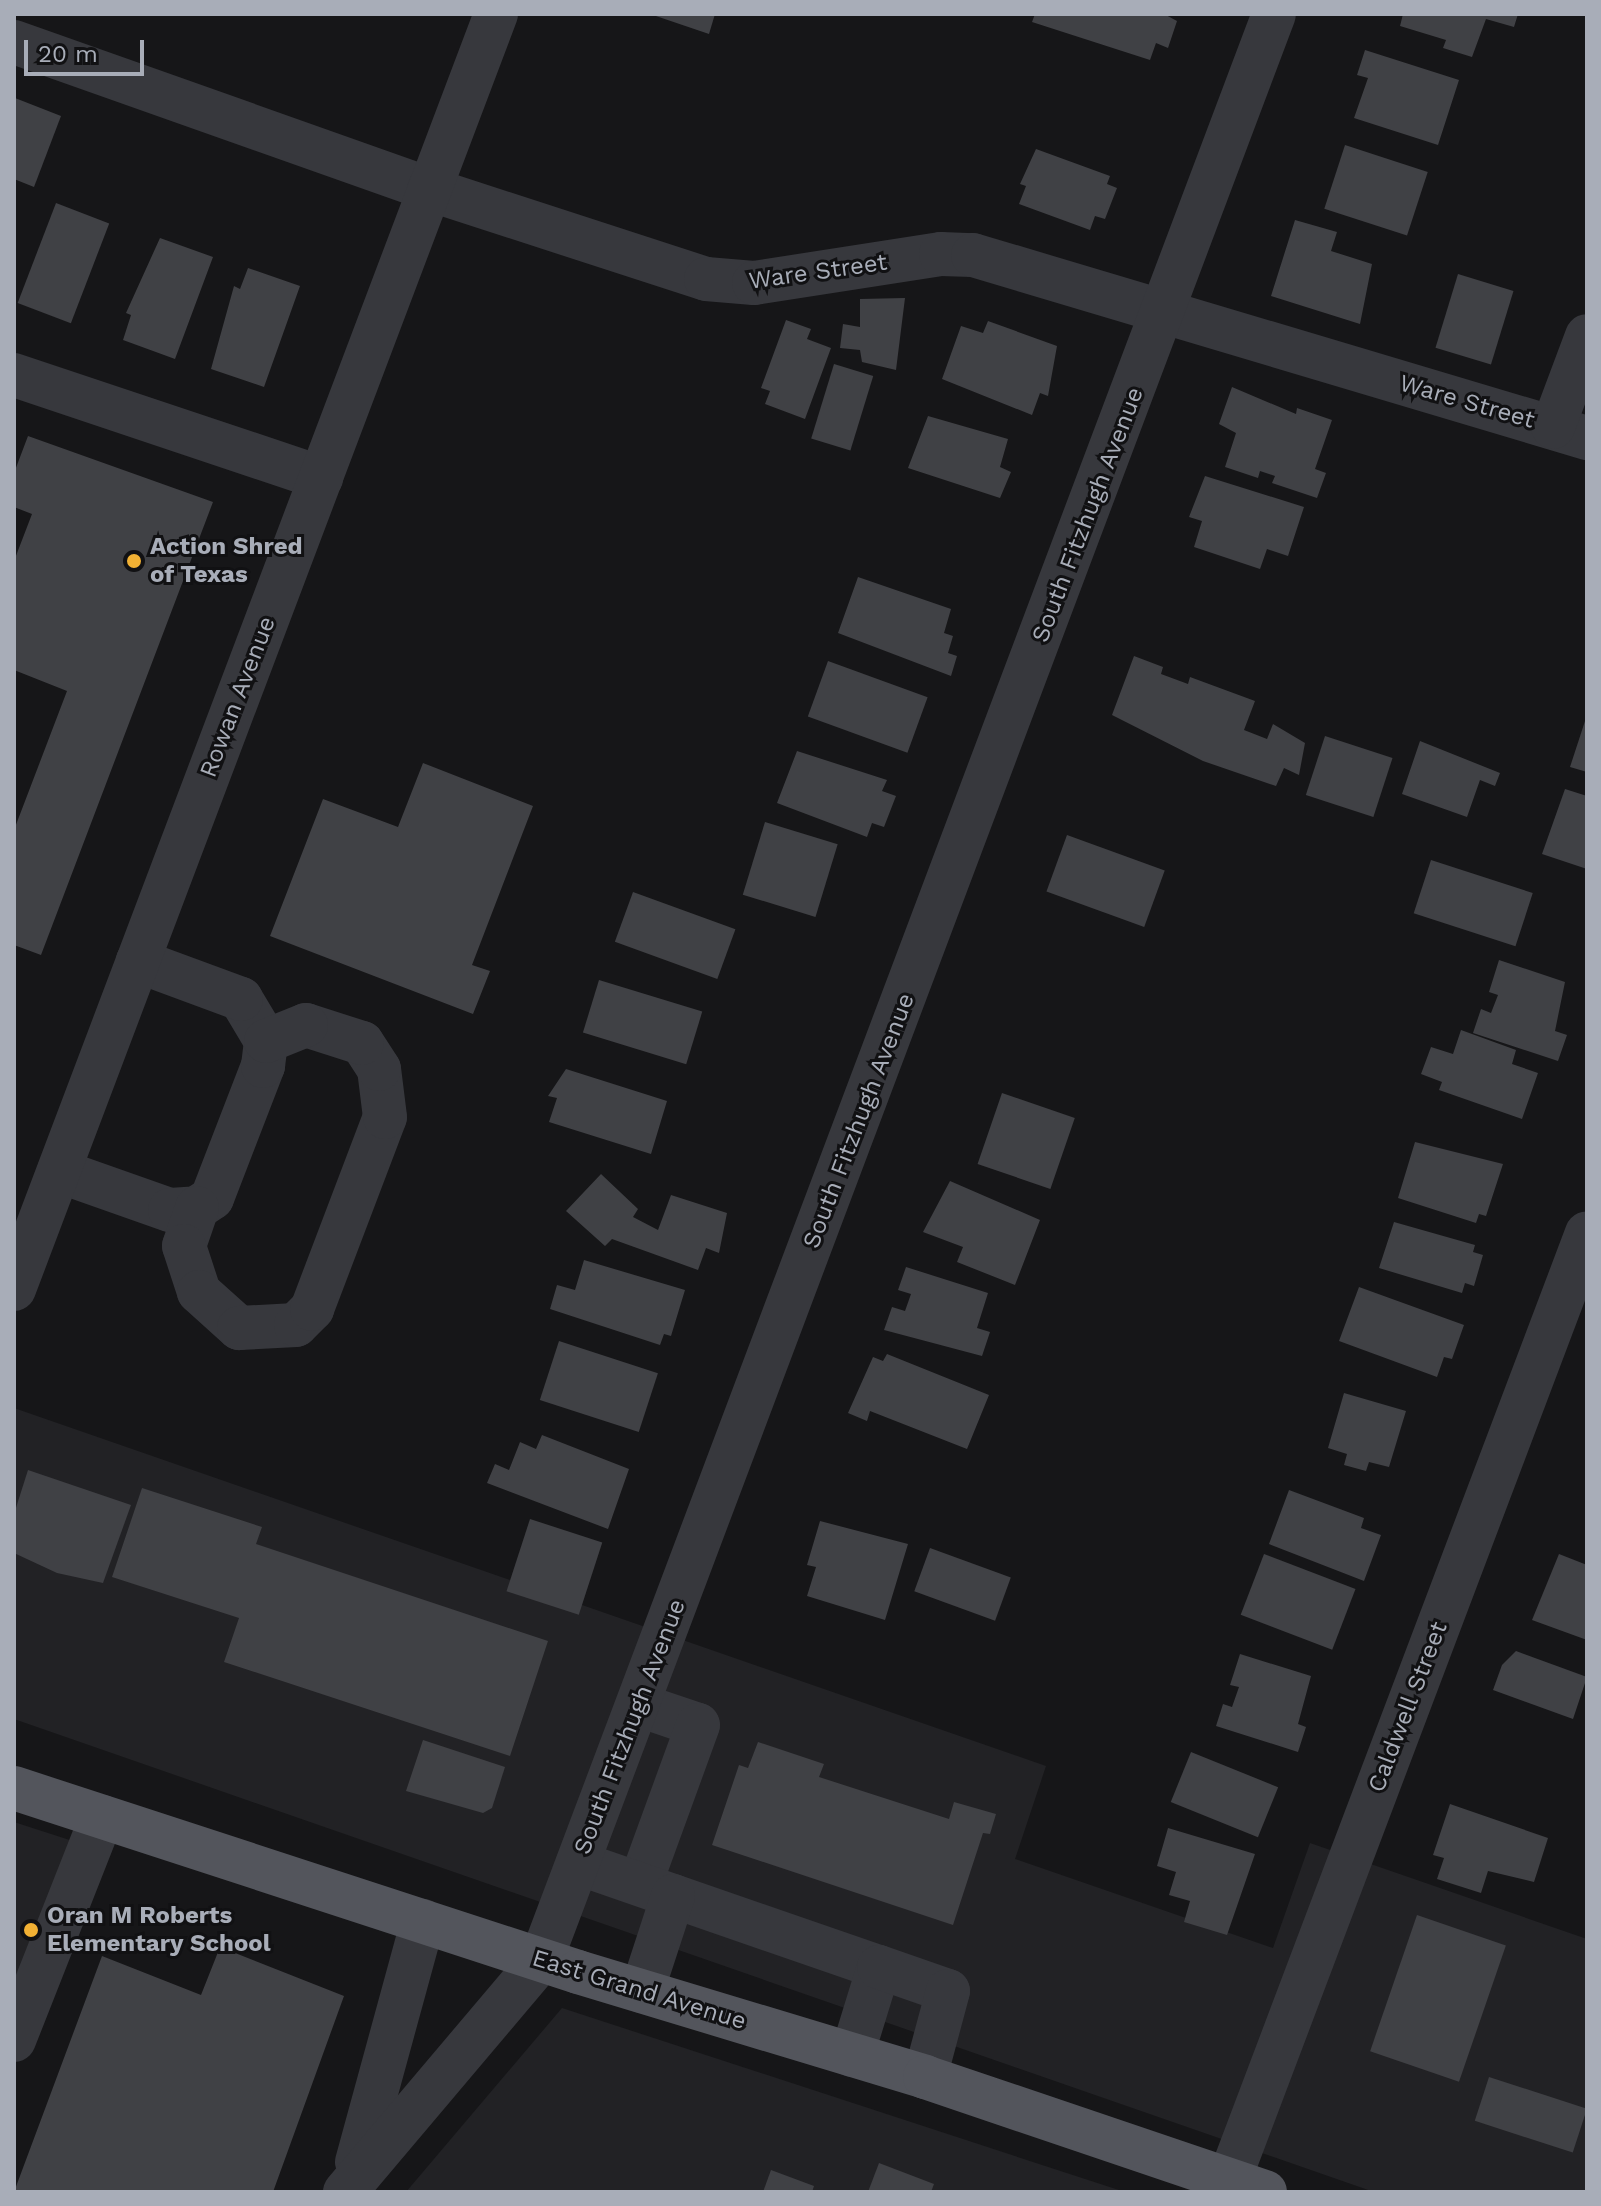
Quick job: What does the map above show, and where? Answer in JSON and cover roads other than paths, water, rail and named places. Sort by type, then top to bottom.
[{"type":"main road","name":"East Grand Avenue","points":[[14,1788],[541,1960],[925,2077],[1247,2186]]},
{"type":"street","name":"Rowan Avenue","points":[[14,1289],[496,14]]},
{"type":"street","name":"South Fitzhugh Avenue","points":[[349,2183],[541,1960],[1164,313],[1274,14]]},
{"type":"street","name":"Ware Street","points":[[14,42],[429,189],[731,284],[973,255],[1570,432]]},
{"type":"street","points":[[1570,432],[1587,336]]},
{"type":"street","points":[[14,375],[321,478]]},
{"type":"street","points":[[59,1171],[170,1210],[197,1208],[212,1198],[263,1066],[266,1041],[241,999],[138,961]]},
{"type":"street","points":[[197,1208],[184,1246],[199,1292],[239,1328],[296,1325],[312,1309],[385,1117],[379,1069],[362,1043],[306,1025],[266,1041]]},
{"type":"street","name":"Caldwell Street","points":[[1247,2186],[1587,1233]]},
{"type":"street","points":[[639,1705],[698,1725],[656,1890],[642,1991]]},
{"type":"street","points":[[14,2040],[102,1817]]},
{"type":"street","points":[[578,1863],[948,1991],[925,2077]]},
{"type":"street","name":"South Fitzhugh Avenue","points":[[349,2183],[423,1921]]},
{"type":"street","points":[[852,2055],[879,1967]]},
{"type":"place","name":"Action Shred of Texas","points":[[134,561]]},
{"type":"place","name":"Oran M Roberts Elementary School","points":[[31,1930]]}]
